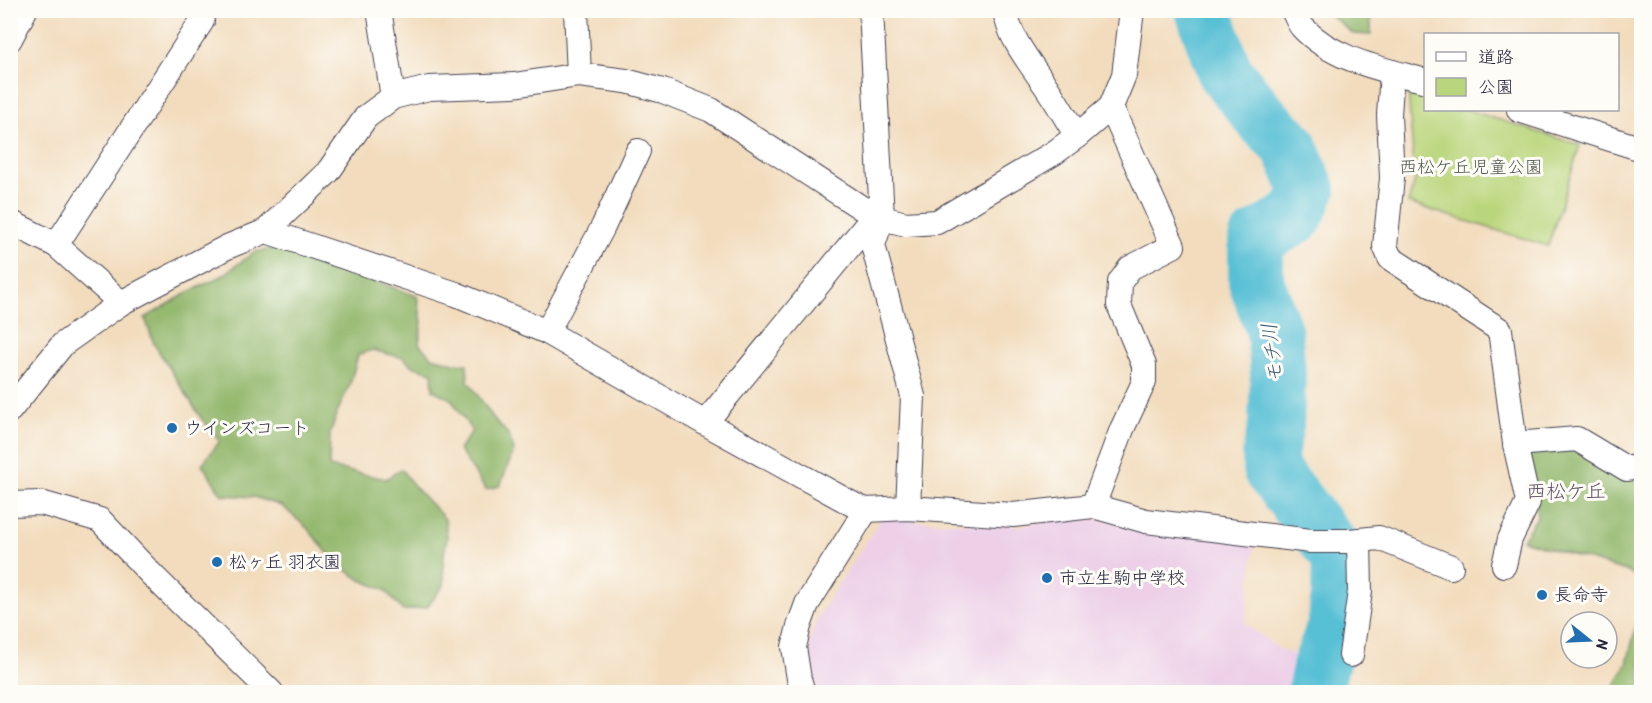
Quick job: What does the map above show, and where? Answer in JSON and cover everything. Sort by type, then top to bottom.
[{"type":"street","points":[[10,39],[25,10]]},
{"type":"street","points":[[56,245],[202,21],[200,10]]},
{"type":"street","points":[[379,10],[393,96]]},
{"type":"street","points":[[576,10],[579,75]]},
{"type":"street","points":[[871,10],[878,217],[873,245],[913,396],[908,508]]},
{"type":"street","points":[[1005,10],[1007,22],[1020,48],[1077,136]]},
{"type":"street","points":[[10,410],[63,344],[121,303],[227,247],[266,231],[328,172],[366,117],[393,96],[429,88],[514,85],[579,75],[626,81],[654,88],[711,110],[878,217],[906,224],[937,222],[1054,153],[1111,107],[1124,75],[1132,10]]},
{"type":"street","points":[[1293,10],[1301,26],[1322,44],[1349,59],[1424,81]]},
{"type":"street","points":[[1392,72],[1389,115],[1392,178],[1385,246],[1390,258],[1500,330],[1515,444],[1528,502],[1510,539],[1504,565]]},
{"type":"street","points":[[1093,507],[1122,429],[1144,382],[1144,365],[1119,305],[1120,282],[1130,268],[1173,246],[1111,107]]},
{"type":"street","points":[[1522,111],[1641,149]]},
{"type":"street","points":[[547,332],[603,227],[638,151]]},
{"type":"street","points":[[705,423],[878,217]]},
{"type":"street","points":[[10,222],[56,245],[121,303]]},
{"type":"street","points":[[266,231],[456,294],[547,332],[705,423],[866,510],[908,508],[1013,515],[1093,507],[1146,521],[1311,541],[1354,541],[1379,538],[1451,567]]},
{"type":"street","points":[[1515,444],[1577,439],[1626,469],[1641,466]]},
{"type":"street","points":[[10,504],[41,503],[100,520],[271,693]]},
{"type":"street","points":[[803,693],[794,647],[799,626],[807,604],[866,510]]},
{"type":"street","points":[[1351,655],[1360,591],[1354,541]]},
{"type":"shaded area","name":"市立生駒中学校","points":[[1067,518],[1101,520],[1255,543],[1245,623],[1280,650],[1314,660],[1307,692],[819,692],[810,667],[810,638],[820,613],[881,519],[1020,526]]},
{"type":"green space","points":[[1326,11],[1371,11],[1371,35],[1353,34]]},
{"type":"green space","name":"西松ケ丘児童公園","points":[[1408,90],[1424,96],[1424,111],[1471,111],[1580,145],[1548,246],[1408,203],[1415,181]]},
{"type":"green space","points":[[280,248],[337,270],[417,296],[422,322],[419,344],[432,357],[467,364],[468,381],[494,419],[508,434],[514,450],[500,486],[486,490],[459,450],[472,431],[451,399],[433,390],[432,372],[412,366],[404,358],[372,350],[358,355],[350,384],[330,434],[329,467],[386,479],[401,469],[445,519],[447,537],[443,560],[444,585],[427,607],[403,611],[385,590],[361,580],[336,563],[307,528],[282,506],[254,497],[222,495],[202,464],[220,441],[201,418],[154,344],[145,318],[187,293],[222,276],[254,252]]},
{"type":"green space","points":[[1579,450],[1641,474],[1641,580],[1626,571],[1522,540],[1537,517],[1534,480],[1524,457],[1529,451]]},
{"type":"green space","points":[[1641,605],[1641,692],[1611,692],[1627,664]]},
{"type":"waterway","name":"モチ川","points":[[1203,10],[1225,73],[1267,124],[1289,145],[1308,190],[1296,216],[1256,240],[1256,281],[1274,331],[1278,372],[1276,425],[1270,454],[1271,470],[1340,557],[1339,597],[1334,629],[1321,664],[1315,692]]},
{"type":"place","name":"ウインズコート","points":[[172,428]]},
{"type":"place","name":"松ヶ丘 羽衣園","points":[[217,562]]},
{"type":"place","name":"市立生駒中学校","points":[[1047,578]]},
{"type":"place","name":"長命寺","points":[[1542,595]]},
{"type":"district","name":"西松ケ丘","points":[[1566,491]]}]
